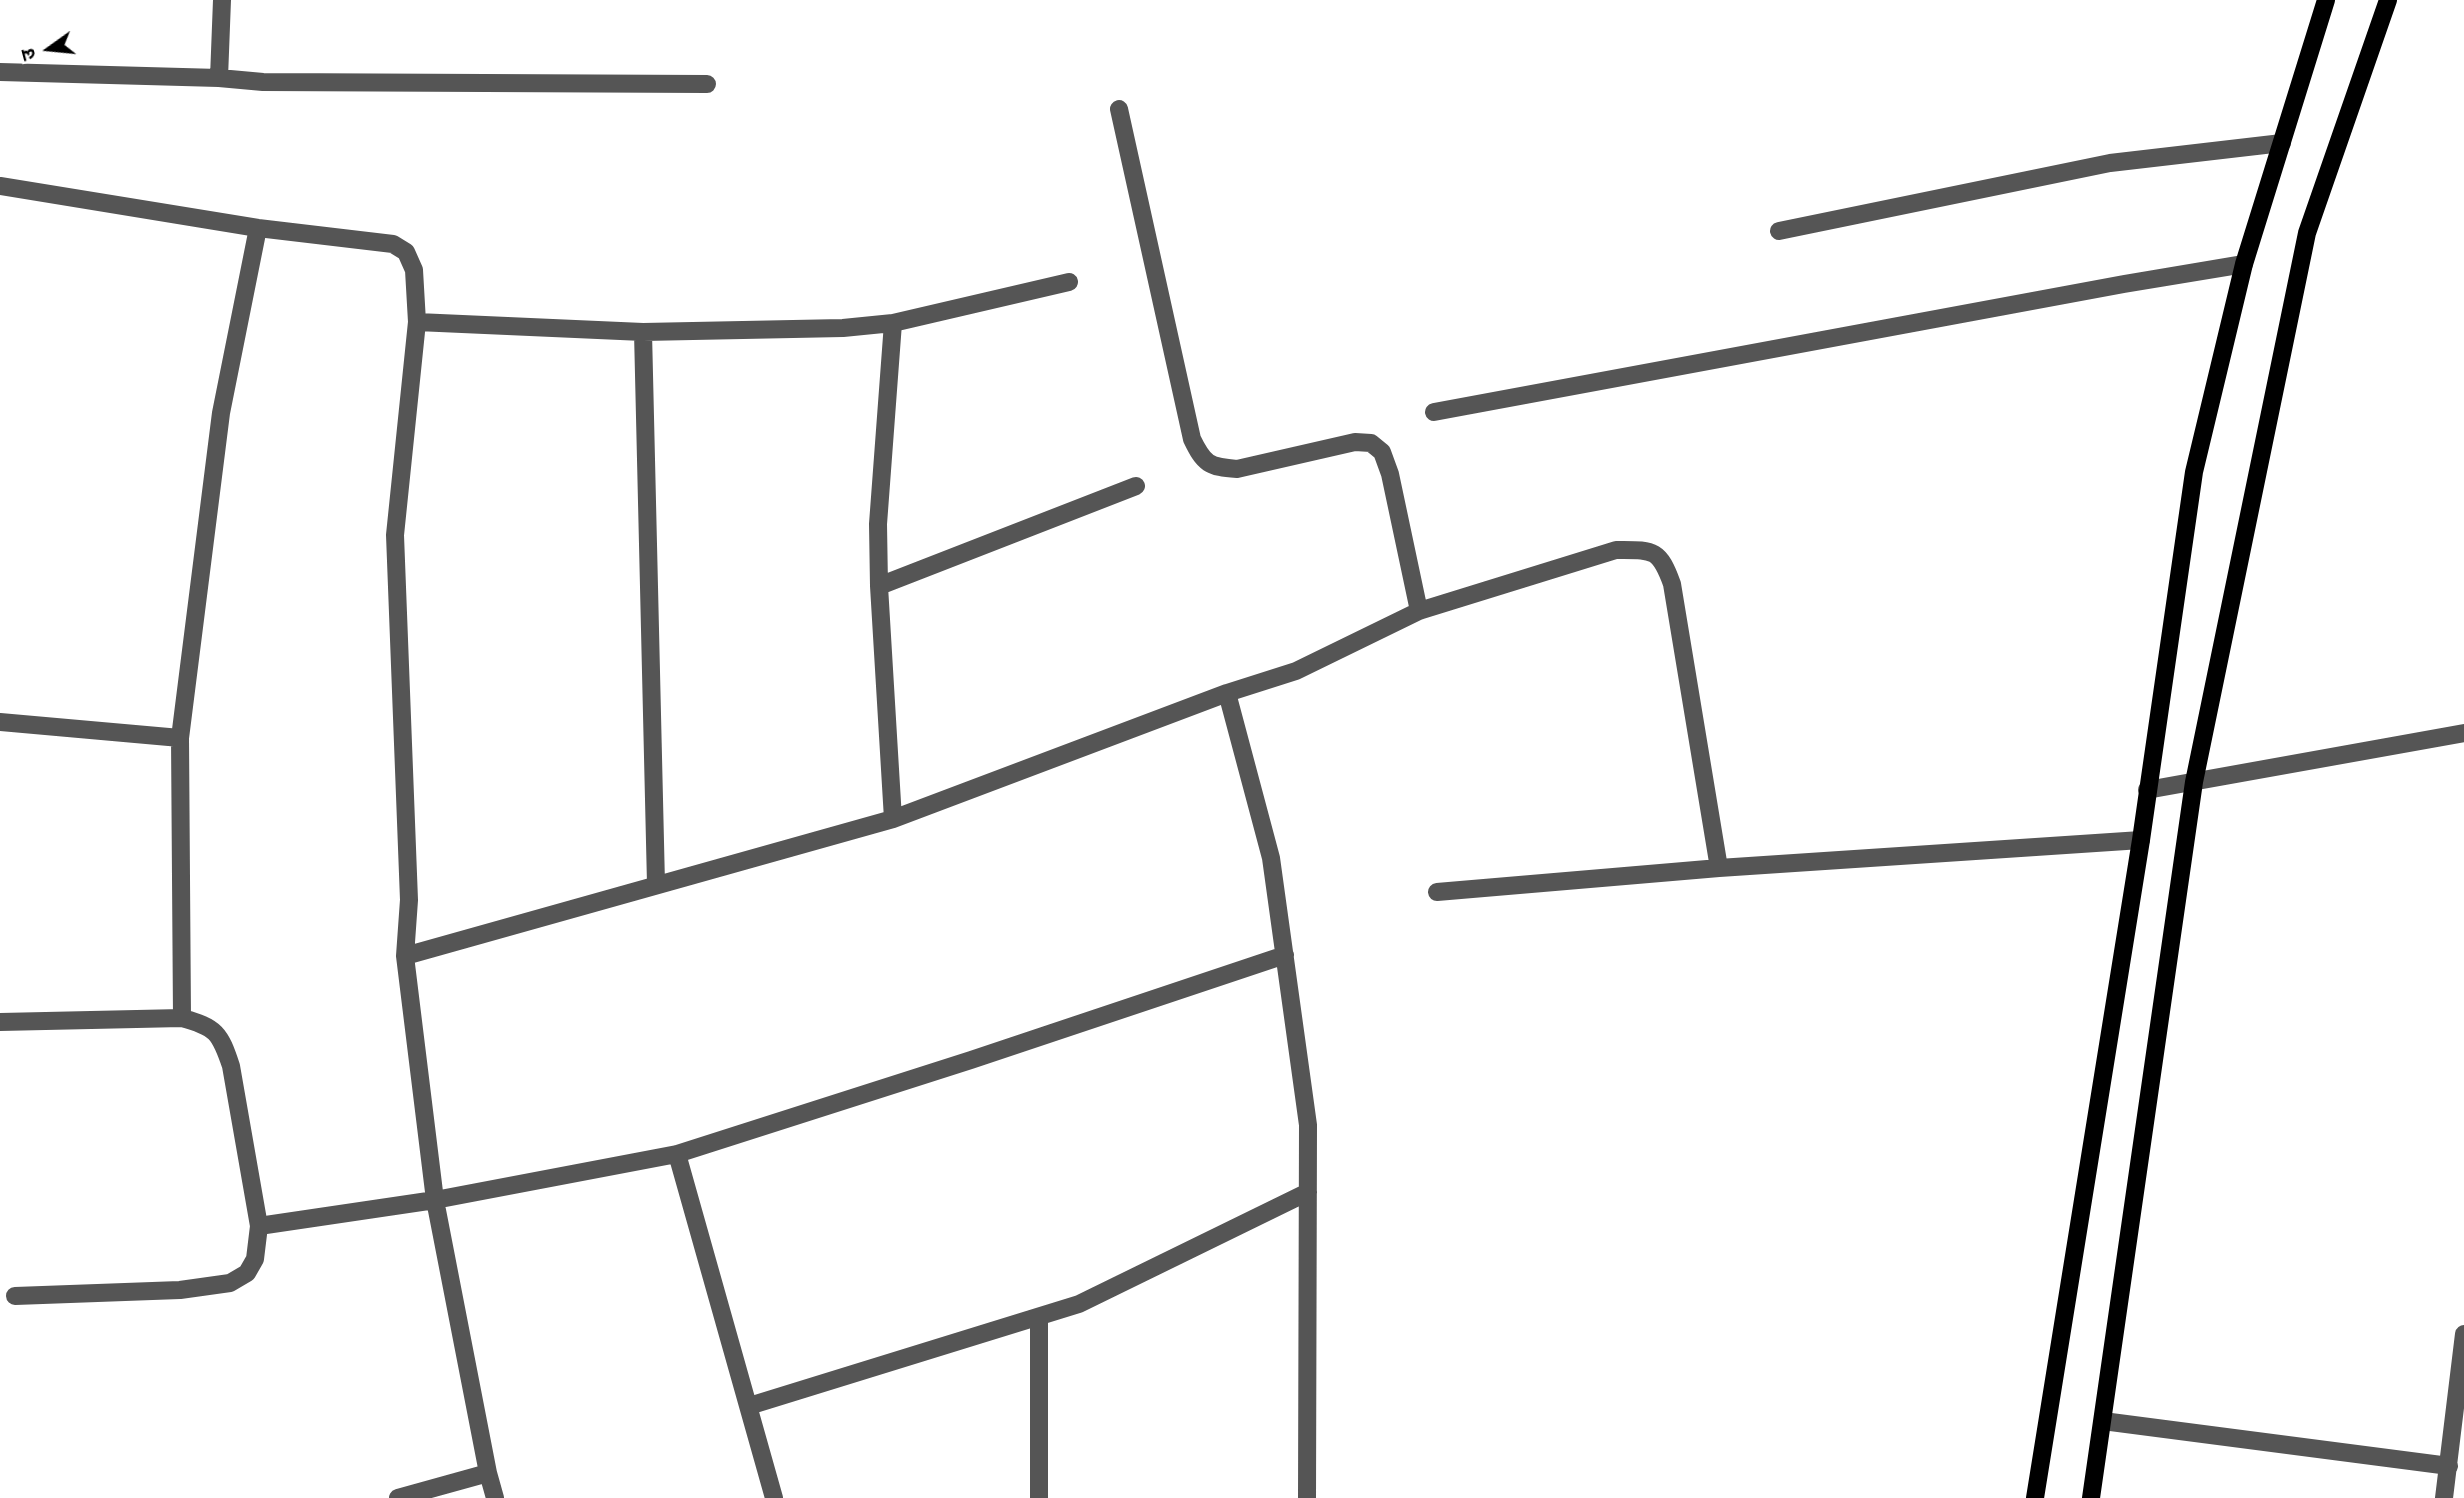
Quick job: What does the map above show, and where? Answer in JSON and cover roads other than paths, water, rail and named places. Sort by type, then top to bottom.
[{"type":"main road","points":[[2035,1498],[2141,840],[2194,472],[2244,264],[2326,0]]},
{"type":"main road","points":[[2091,1498],[2194,782],[2307,233],[2388,0]]},
{"type":"street","points":[[219,78],[222,0]]},
{"type":"street","points":[[0,72],[219,78],[263,82],[707,84]]},
{"type":"street","points":[[1119,109],[1192,439],[1202,459],[1220,468],[1237,469],[1355,442],[1371,443],[1382,452],[1390,474],[1419,611]]},
{"type":"street","points":[[1779,231],[2110,163],[2282,143]]},
{"type":"street","points":[[0,186],[258,228],[394,244],[406,252],[414,270],[417,322],[395,535],[409,900],[405,956],[435,1200],[495,1498]]},
{"type":"street","points":[[183,1018],[180,738],[221,413],[258,228]]},
{"type":"street","points":[[1434,412],[2244,264]]},
{"type":"street","points":[[417,322],[643,332],[843,328],[893,323],[1069,282]]},
{"type":"street","points":[[893,323],[878,524],[879,586],[893,819]]},
{"type":"street","points":[[643,332],[656,884]]},
{"type":"street","points":[[879,586],[1136,486]]},
{"type":"street","points":[[405,956],[893,819],[1227,693],[1296,671],[1419,611],[1616,550],[1642,550],[1658,555],[1665,564],[1672,584],[1719,868]]},
{"type":"street","points":[[1227,693],[1271,858],[1308,1125],[1307,1498]]},
{"type":"street","points":[[0,722],[180,738]]},
{"type":"street","points":[[2147,790],[2464,733]]},
{"type":"street","points":[[1437,892],[1719,868],[2141,840]]},
{"type":"street","points":[[259,1226],[435,1200],[677,1154],[971,1060],[1285,955]]},
{"type":"street","points":[[0,1022],[183,1018],[207,1025],[223,1042],[231,1066],[259,1226],[255,1259],[247,1273],[230,1283],[180,1290],[15,1296]]},
{"type":"street","points":[[677,1154],[774,1498]]},
{"type":"street","points":[[749,1406],[1079,1304],[1308,1192]]},
{"type":"street","points":[[1039,1317],[1039,1498]]},
{"type":"street","points":[[2444,1498],[2464,1334]]},
{"type":"street","points":[[2102,1421],[2449,1466]]},
{"type":"street","points":[[398,1498],[488,1473]]}]
